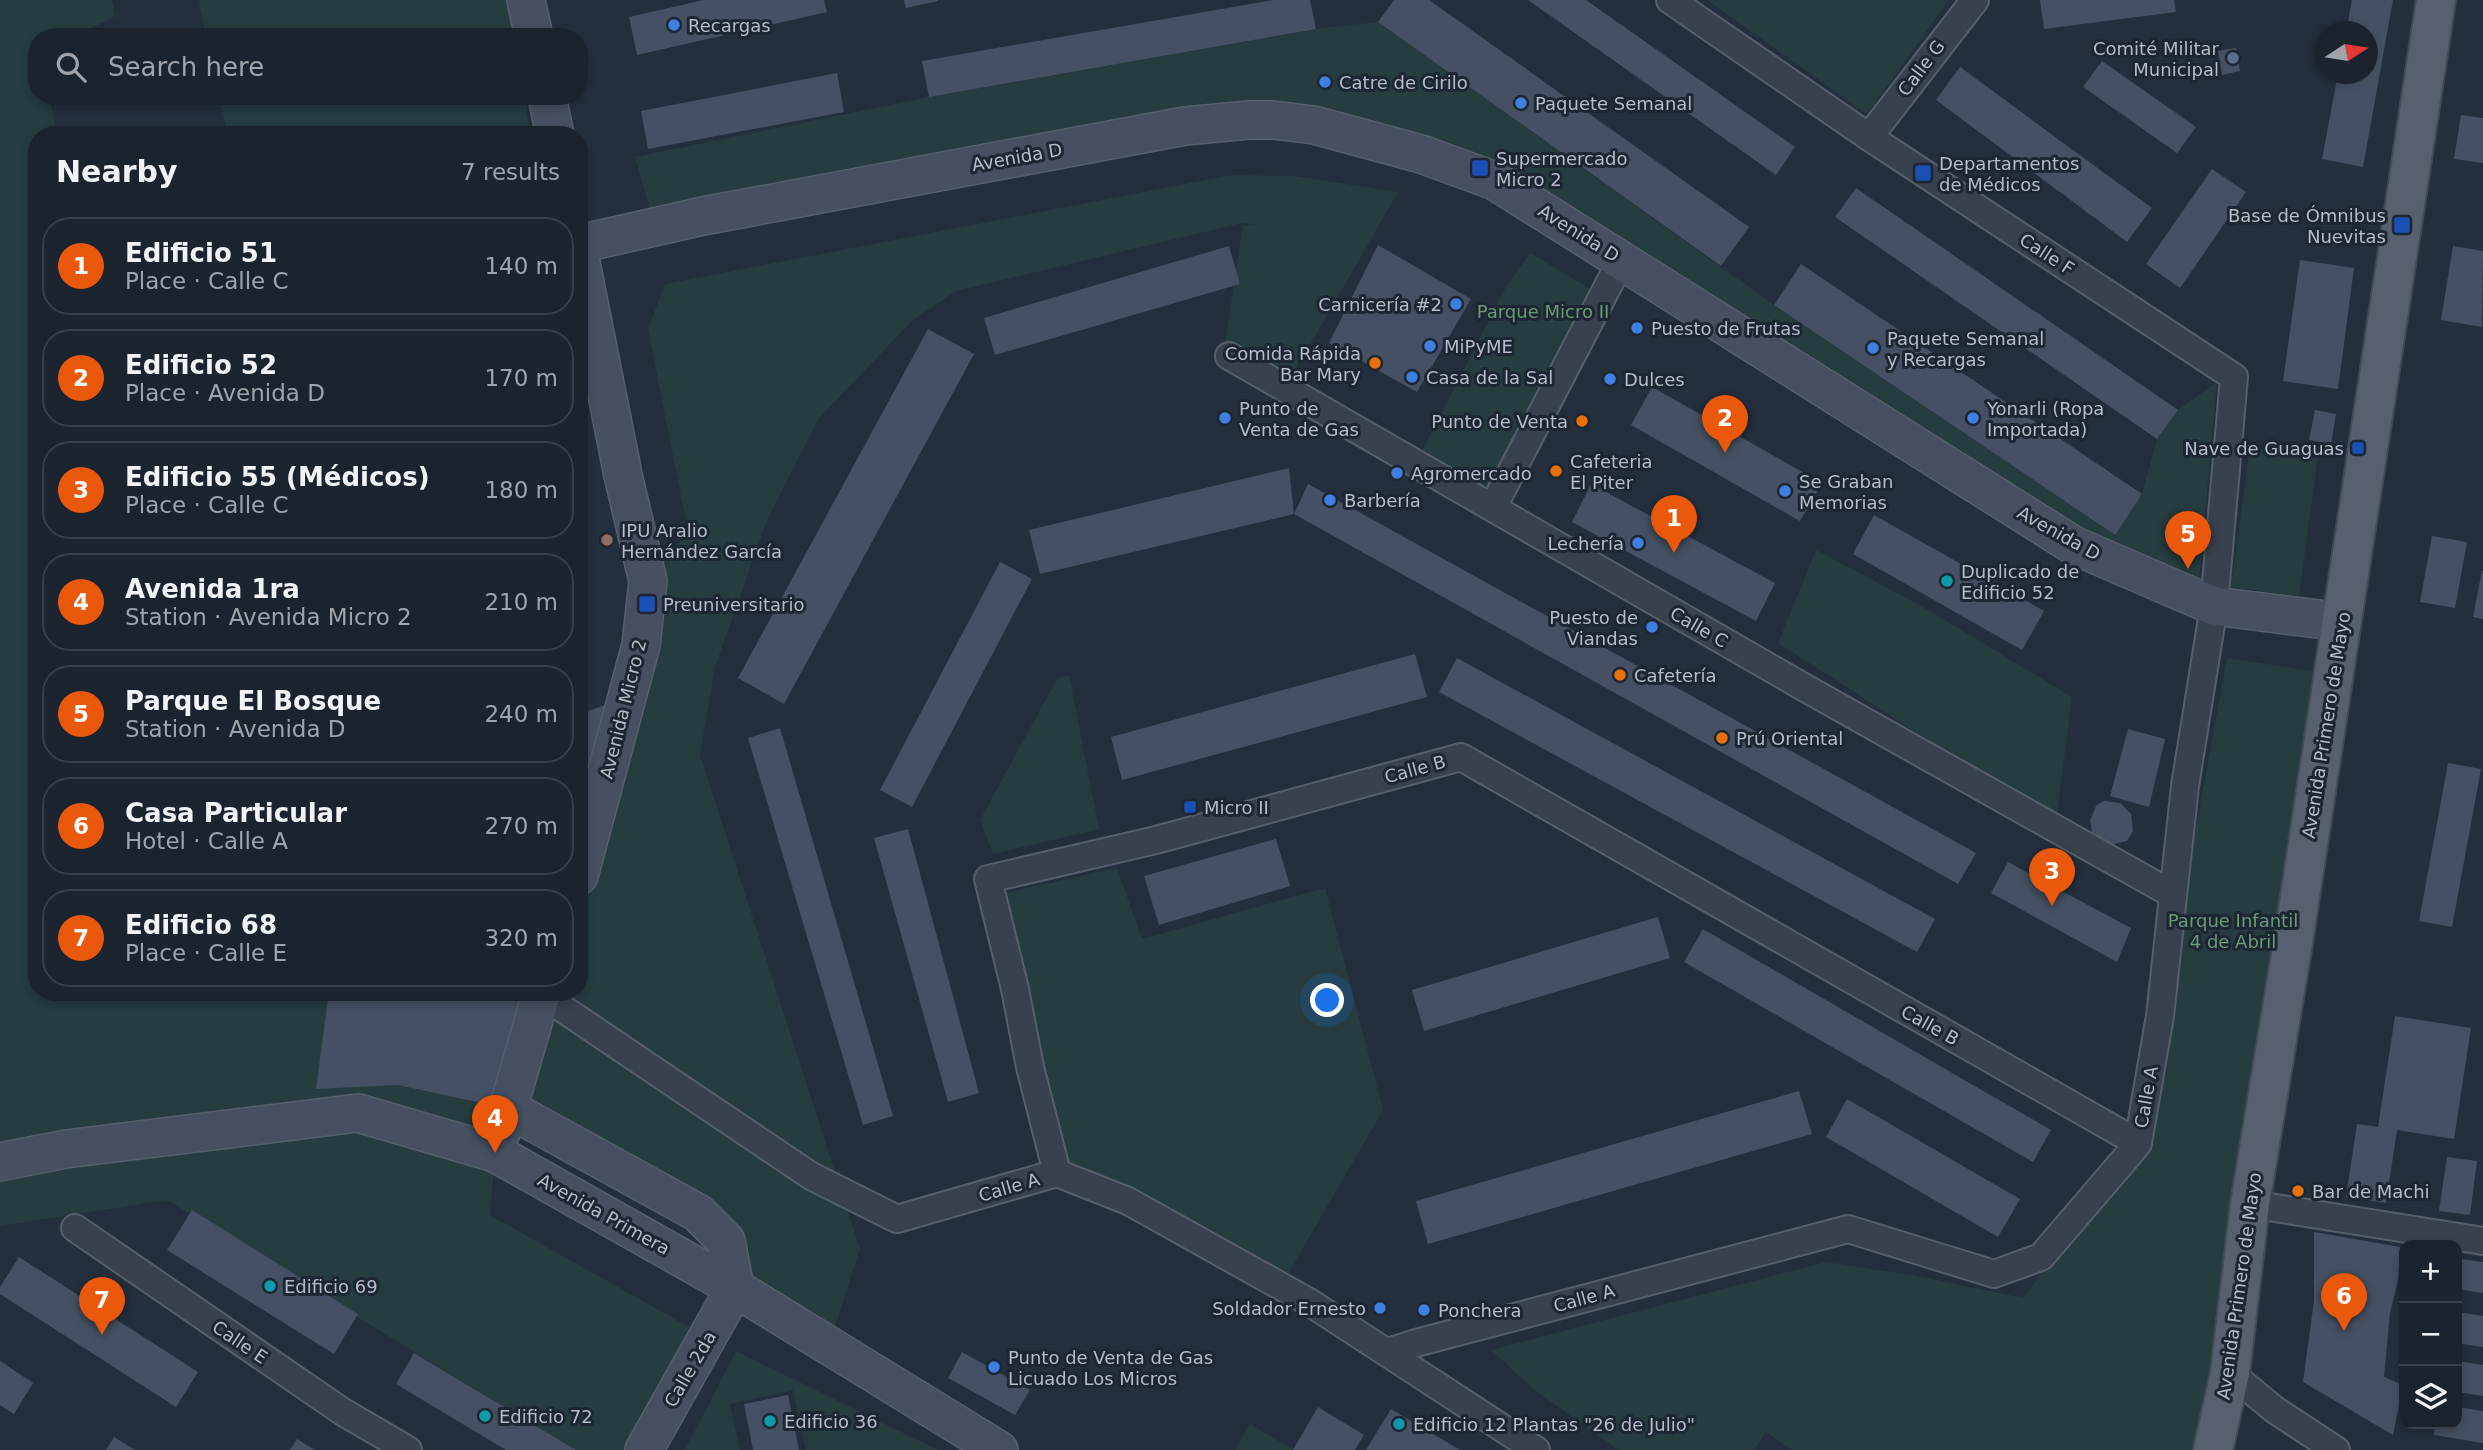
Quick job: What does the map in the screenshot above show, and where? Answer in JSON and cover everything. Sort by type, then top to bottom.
[{"type":"main road","name":"Avenida Primero de Mayo","points":[[2213,1450],[2230,1373],[2249,1204],[2294,936],[2436,0]]},
{"type":"street","points":[[526,0],[532,28]]},
{"type":"street","name":"Calle F","points":[[1671,0],[1869,137],[2234,377],[2214,606]]},
{"type":"street","name":"Calle G","points":[[1869,137],[1975,0]]},
{"type":"street","points":[[549,105],[553,126]]},
{"type":"street","name":"Avenida D","points":[[588,242],[654,225],[1185,126],[1273,120],[1314,125],[1421,154],[1495,181],[2073,545],[2214,606],[2342,622]]},
{"type":"street","points":[[1493,507],[1622,259]]},
{"type":"street","name":"Avenida Micro 2","points":[[588,298],[623,475],[648,581],[641,645],[588,842]]},
{"type":"street","name":"Calle C","points":[[1229,356],[1807,689],[2172,894]]},
{"type":"street","name":"Calle A","points":[[553,1001],[811,1176],[897,1219],[1057,1173],[1128,1201],[1309,1302],[1388,1352],[1848,1229],[1994,1274],[2041,1257],[2138,1143],[2160,1016],[2185,786],[2214,606]]},
{"type":"street","name":"Calle B","points":[[1057,1173],[1030,1068],[1015,989],[988,878],[1156,840],[1461,757],[2138,1143]]},
{"type":"street","points":[[495,1153],[539,1001]]},
{"type":"street","points":[[509,1109],[698,1213],[726,1241],[735,1288]]},
{"type":"street","name":"Avenida Primera","points":[[0,1162],[66,1149],[358,1113],[495,1153],[735,1288],[999,1450]]},
{"type":"street","points":[[2249,1204],[2483,1241]]},
{"type":"street","name":"Calle E","points":[[75,1228],[344,1412],[408,1450]]},
{"type":"street","name":"Calle 2da","points":[[644,1450],[735,1288]]},
{"type":"street","points":[[1388,1352],[1536,1450]]},
{"type":"street","points":[[2230,1373],[2275,1410],[2336,1450]]},
{"type":"green space","points":[[0,0],[112,0],[115,16],[92,28],[28,28],[28,105],[51,105],[56,126],[28,126],[28,1001],[588,1001],[588,711],[626,698],[648,581],[688,532],[648,329],[665,284],[1232,175],[1294,176],[1398,192],[1287,385],[1225,344],[1243,225],[1263,226],[1242,223],[956,291],[913,320],[819,418],[767,520],[715,667],[700,755],[860,1249],[829,1345],[735,1288],[726,1241],[509,1109],[495,1153],[490,1215],[698,1332],[626,1450],[574,1450],[167,1200],[0,1226]]},
{"type":"green space","points":[[199,0],[507,0],[512,28],[204,28]]},
{"type":"green space","points":[[1707,0],[1949,0],[1867,114]]},
{"type":"green space","points":[[1378,22],[1774,305],[2114,535],[2142,494],[2157,439],[2178,410],[2217,382],[2199,582],[2105,552],[1499,173],[1284,115],[654,222],[635,157],[929,97],[1316,29]]},
{"type":"green space","points":[[221,105],[526,105],[529,126],[226,126]]},
{"type":"green space","name":"Parque Micro II","points":[[1530,253],[1602,296],[1488,488],[1420,455],[1507,285]]},
{"type":"green space","points":[[2250,447],[2318,456],[2299,596],[2231,587]]},
{"type":"green space","points":[[1816,550],[1923,607],[2072,697],[2056,822],[1778,643]]},
{"type":"green space","name":"Parque Infantil 4 de Abril","points":[[2227,658],[2332,674],[2205,1450],[1792,1450],[1766,1432],[1754,1450],[1619,1450],[1537,1392],[1491,1350],[1826,1262],[1917,1276],[2023,1298],[2138,1143]]},
{"type":"green space","points":[[1069,675],[1099,829],[993,854],[980,820],[1057,679]]},
{"type":"green space","points":[[1117,868],[1142,939],[1325,888],[1383,1110],[1288,1274],[1061,1162],[1002,894]]},
{"type":"green space","points":[[736,1351],[938,1450],[806,1450],[793,1390],[730,1404],[740,1450],[685,1450]]},
{"type":"green space","points":[[1250,1424],[1294,1450],[1235,1450]]},
{"type":"building","points":[[704,0],[824,0],[827,12],[637,55],[629,17]]},
{"type":"building","points":[[904,0],[938,0],[938,1],[906,8]]},
{"type":"building","points":[[1274,0],[1310,0],[1316,29],[929,97],[922,61]]},
{"type":"building","points":[[1394,0],[1429,0],[1749,227],[1721,266],[1378,22]]},
{"type":"building","points":[[1528,0],[1586,0],[1795,147],[1776,175]]},
{"type":"building","points":[[2040,0],[2174,0],[2176,12],[2044,29]]},
{"type":"building","points":[[2352,0],[2393,0],[2378,84],[2378,21],[2348,21]]},
{"type":"building","points":[[2236,48],[2240,71],[2222,75],[2218,51]]},
{"type":"building","points":[[2102,61],[2196,127],[2177,153],[2083,87]]},
{"type":"building","points":[[1960,67],[2152,208],[2127,242],[1936,100]]},
{"type":"building","points":[[837,73],[844,112],[648,149],[641,111]]},
{"type":"building","points":[[2336,84],[2378,84],[2363,167],[2322,159]]},
{"type":"building","points":[[2461,115],[2483,118],[2483,163],[2454,159]]},
{"type":"building","points":[[2212,169],[2246,192],[2180,288],[2146,264]]},
{"type":"building","points":[[1856,188],[2178,410],[2157,439],[1835,217]]},
{"type":"building","points":[[1378,245],[1471,299],[1417,392],[1329,343]]},
{"type":"building","points":[[1229,246],[1240,284],[995,355],[984,318]]},
{"type":"building","points":[[2453,246],[2483,251],[2482,327],[2441,320]]},
{"type":"building","points":[[2300,260],[2354,268],[2338,389],[2283,381]]},
{"type":"building","points":[[1801,264],[2142,494],[2115,535],[1774,305]]},
{"type":"building","points":[[928,329],[974,354],[784,704],[738,678]]},
{"type":"building","points":[[1652,387],[1822,483],[1800,521],[1631,425]]},
{"type":"building","points":[[2315,410],[2336,414],[2331,444],[2309,440]]},
{"type":"building","points":[[1289,468],[1294,514],[1040,574],[1029,530]]},
{"type":"building","points":[[1308,484],[1976,853],[1958,884],[1294,514]]},
{"type":"building","points":[[1591,484],[1775,583],[1756,621],[1572,522]]},
{"type":"building","name":"Duplicado de Edificio 52","points":[[1874,515],[2044,611],[2022,650],[1853,554]]},
{"type":"building","points":[[2432,536],[2467,542],[2455,608],[2420,602]]},
{"type":"building","points":[[1000,562],[1032,579],[912,807],[880,790]]},
{"type":"building","points":[[2483,571],[2483,619],[2473,617]]},
{"type":"building","points":[[1415,654],[1427,697],[1122,780],[1111,737]]},
{"type":"building","points":[[1457,658],[1935,919],[1917,952],[1439,692]]},
{"type":"building","points":[[626,698],[588,840],[588,711]]},
{"type":"building","points":[[780,728],[893,1116],[863,1125],[748,738]]},
{"type":"building","points":[[2128,729],[2165,739],[2149,807],[2110,796]]},
{"type":"building","points":[[2448,763],[2481,769],[2452,927],[2419,921]]},
{"type":"building","points":[[2104,801],[2120,803],[2131,814],[2133,831],[2127,841],[2109,845],[2093,836],[2090,821],[2096,806]]},
{"type":"building","points":[[908,829],[979,1093],[948,1102],[874,838]]},
{"type":"building","points":[[1276,839],[1290,886],[1159,925],[1144,876]]},
{"type":"building","points":[[2008,862],[2131,928],[2117,962],[1991,893]]},
{"type":"building","points":[[1658,917],[1670,958],[1424,1031],[1412,990]]},
{"type":"building","points":[[1703,929],[2051,1130],[2033,1162],[1684,962]]},
{"type":"building","points":[[328,1001],[539,1001],[509,1109],[398,1085],[316,1089]]},
{"type":"building","points":[[2395,1016],[2471,1028],[2454,1139],[2397,1130],[2386,1203],[2346,1197],[2357,1124],[2378,1127]]},
{"type":"building","points":[[1799,1091],[1812,1134],[1428,1244],[1416,1201]]},
{"type":"building","points":[[1847,1099],[2020,1199],[1998,1237],[1826,1137]]},
{"type":"building","points":[[2447,1157],[2477,1161],[2470,1215],[2439,1211]]},
{"type":"building","name":"Edificio 69","points":[[192,1210],[358,1314],[334,1354],[167,1250]]},
{"type":"building","points":[[2314,1232],[2399,1247],[2398,1280],[2390,1313],[2384,1377],[2399,1383],[2399,1405],[2393,1435],[2303,1382],[2314,1301]]},
{"type":"building","points":[[19,1257],[198,1372],[176,1407],[0,1294],[0,1287]]},
{"type":"building","points":[[2462,1259],[2483,1262],[2483,1293],[2462,1290]]},
{"type":"building","points":[[2462,1313],[2483,1316],[2483,1347],[2462,1344]]},
{"type":"building","points":[[962,1352],[1030,1390],[1015,1415],[948,1378]]},
{"type":"building","name":"Edificio 72","points":[[414,1353],[576,1450],[506,1450],[396,1384]]},
{"type":"building","points":[[0,1361],[33,1383],[14,1414],[0,1405]]},
{"type":"building","points":[[2462,1362],[2483,1365],[2483,1396],[2462,1393]]},
{"type":"building","name":"Edificio 36","points":[[788,1395],[799,1450],[753,1450],[744,1404]]},
{"type":"building","points":[[1318,1407],[1364,1435],[1355,1450],[1293,1450]]},
{"type":"building","points":[[2462,1408],[2483,1411],[2483,1443],[2434,1435],[2435,1429],[2462,1429]]},
{"type":"building","name":"Edificio 12 Plantas \"26 de Julio\"","points":[[1391,1409],[1460,1450],[1366,1450]]},
{"type":"building","points":[[114,1437],[135,1450],[106,1450]]},
{"type":"building","points":[[297,1439],[315,1450],[290,1450]]},
{"type":"place","name":"Recargas","points":[[674,25]]},
{"type":"place","name":"Comité Militar Municipal","points":[[2233,58]]},
{"type":"place","name":"Catre de Cirilo","points":[[1325,82]]},
{"type":"place","name":"Paquete Semanal","points":[[1521,103]]},
{"type":"place","name":"Supermercado Micro 2","points":[[1480,168]]},
{"type":"place","name":"Departamentos de Médicos","points":[[1923,173]]},
{"type":"place","name":"Base de Ómnibus Nuevitas","points":[[2402,225]]},
{"type":"place","name":"Carnicería #2","points":[[1456,304]]},
{"type":"place","name":"Puesto de Frutas","points":[[1637,328]]},
{"type":"place","name":"MiPyME","points":[[1430,346]]},
{"type":"place","name":"Paquete Semanal y Recargas","points":[[1873,348]]},
{"type":"place","name":"Comida Rápida Bar Mary","points":[[1375,363]]},
{"type":"place","name":"Casa de la Sal","points":[[1412,377]]},
{"type":"place","name":"Dulces","points":[[1610,379]]},
{"type":"place","name":"Punto de Venta de Gas","points":[[1225,418]]},
{"type":"place","name":"Yonarli (Ropa Importada)","points":[[1973,418]]},
{"type":"place","name":"Punto de Venta","points":[[1582,421]]},
{"type":"place","name":"Nave de Guaguas","points":[[2358,448]]},
{"type":"place","name":"Edificio 52","points":[[1725,453]]},
{"type":"place","name":"Cafeteria El Piter","points":[[1556,471]]},
{"type":"place","name":"Agromercado","points":[[1397,473]]},
{"type":"place","name":"Se Graban Memorias","points":[[1785,491]]},
{"type":"place","name":"Barbería","points":[[1330,500]]},
{"type":"place","name":"IPU Aralio Hernández García","points":[[607,540]]},
{"type":"place","name":"Lechería","points":[[1638,543]]},
{"type":"place","name":"Edificio 51","points":[[1674,553]]},
{"type":"place","name":"Parque El Bosque","points":[[2188,569]]},
{"type":"place","name":"Duplicado de Edificio 52","points":[[1947,581]]},
{"type":"place","name":"Preuniversitario","points":[[647,604]]},
{"type":"place","name":"Puesto de Viandas","points":[[1652,627]]},
{"type":"place","name":"Cafetería","points":[[1620,675]]},
{"type":"place","name":"Prú Oriental","points":[[1722,738]]},
{"type":"place","name":"Micro II","points":[[1190,807]]},
{"type":"place","name":"Edificio 55 (Médicos)","points":[[2052,906]]},
{"type":"place","name":"Avenida 1ra","points":[[495,1153]]},
{"type":"place","name":"Bar de Machi","points":[[2298,1191]]},
{"type":"place","name":"Edificio 69","points":[[270,1286]]},
{"type":"place","name":"Soldador Ernesto","points":[[1380,1308]]},
{"type":"place","name":"Ponchera","points":[[1424,1310]]},
{"type":"place","name":"Casa Particular","points":[[2344,1331]]},
{"type":"place","name":"Edificio 68","points":[[102,1335]]},
{"type":"place","name":"Punto de Venta de Gas Licuado Los Micros","points":[[994,1367]]},
{"type":"place","name":"Edificio 72","points":[[485,1416]]},
{"type":"place","name":"Edificio 36","points":[[770,1421]]},
{"type":"place","name":"Edificio 12 Plantas \"26 de Julio\"","points":[[1399,1424]]}]
